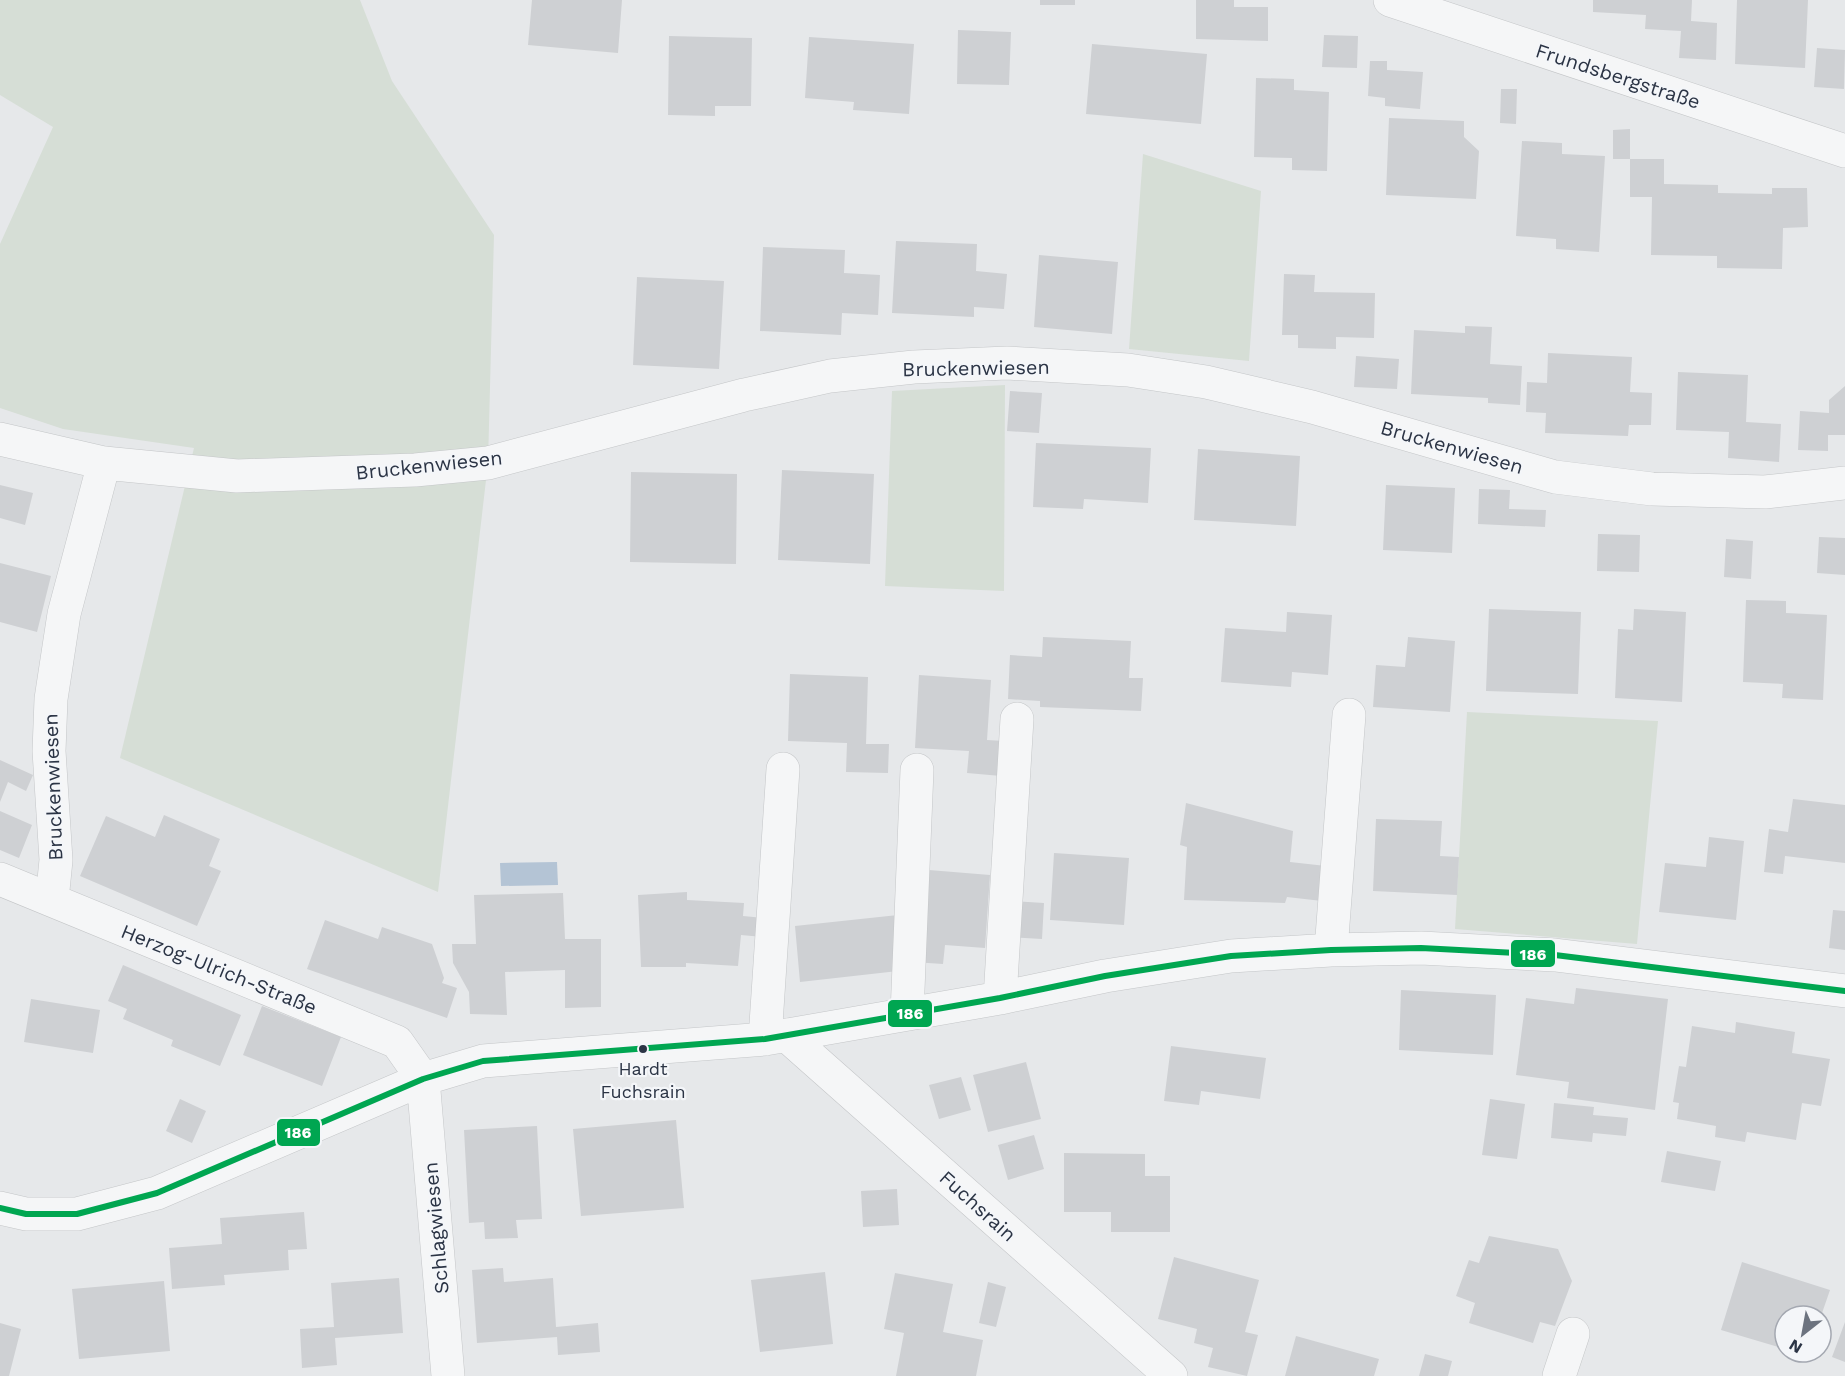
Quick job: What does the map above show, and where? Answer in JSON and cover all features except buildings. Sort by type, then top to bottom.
[{"type":"street","name":"Frundsbergstraße","points":[[1390,0],[1845,151]]},
{"type":"street","name":"Bruckenwiesen","points":[[0,440],[104,463],[237,476],[404,471],[488,463],[744,395],[830,376],[914,367],[1006,363],[1128,370],[1206,381],[1311,407],[1556,477],[1652,489],[1765,492],[1845,483]]},
{"type":"street","name":"Bruckenwiesen","points":[[52,900],[56,860],[49,751],[51,699],[64,614],[104,463]]},
{"type":"street","points":[[1331,950],[1349,715]]},
{"type":"street","points":[[1000,998],[1017,719]]},
{"type":"street","points":[[776,1037],[783,769]]},
{"type":"street","points":[[907,1014],[917,770]]},
{"type":"street","name":"Herzog-Ulrich-Straße","points":[[0,879],[397,1042],[423,1079]]},
{"type":"street","points":[[0,1208],[26,1214],[77,1214],[157,1193],[423,1079],[483,1062],[776,1037],[1000,998],[1105,976],[1231,956],[1421,948],[1555,955],[1845,992]]},
{"type":"street","name":"Fuchsrain","points":[[776,1037],[1171,1376]]},
{"type":"street","name":"Schlagwiesen","points":[[423,1079],[448,1376]]},
{"type":"street","points":[[1559,1376],[1573,1334]]},
{"type":"shaded area","points":[[0,0],[360,0],[392,81],[494,235],[488,463],[438,892],[120,758],[194,448],[63,429],[0,408],[0,244],[53,127],[0,95]]},
{"type":"shaded area","points":[[1143,154],[1261,191],[1249,361],[1129,349]]},
{"type":"shaded area","points":[[1005,385],[1004,591],[885,586],[892,391]]},
{"type":"shaded area","points":[[1467,712],[1658,721],[1637,944],[1455,929]]},
{"type":"water","points":[[557,862],[558,885],[501,886],[500,863]]},
{"type":"transit line","name":"186","points":[[0,1208],[26,1214],[77,1214],[157,1193],[423,1079],[483,1061],[765,1039],[1000,998],[1105,976],[1231,956],[1421,948],[1555,955],[1845,991]]},
{"type":"place","name":"Hardt Fuchsrain","points":[[643,1049]]}]
